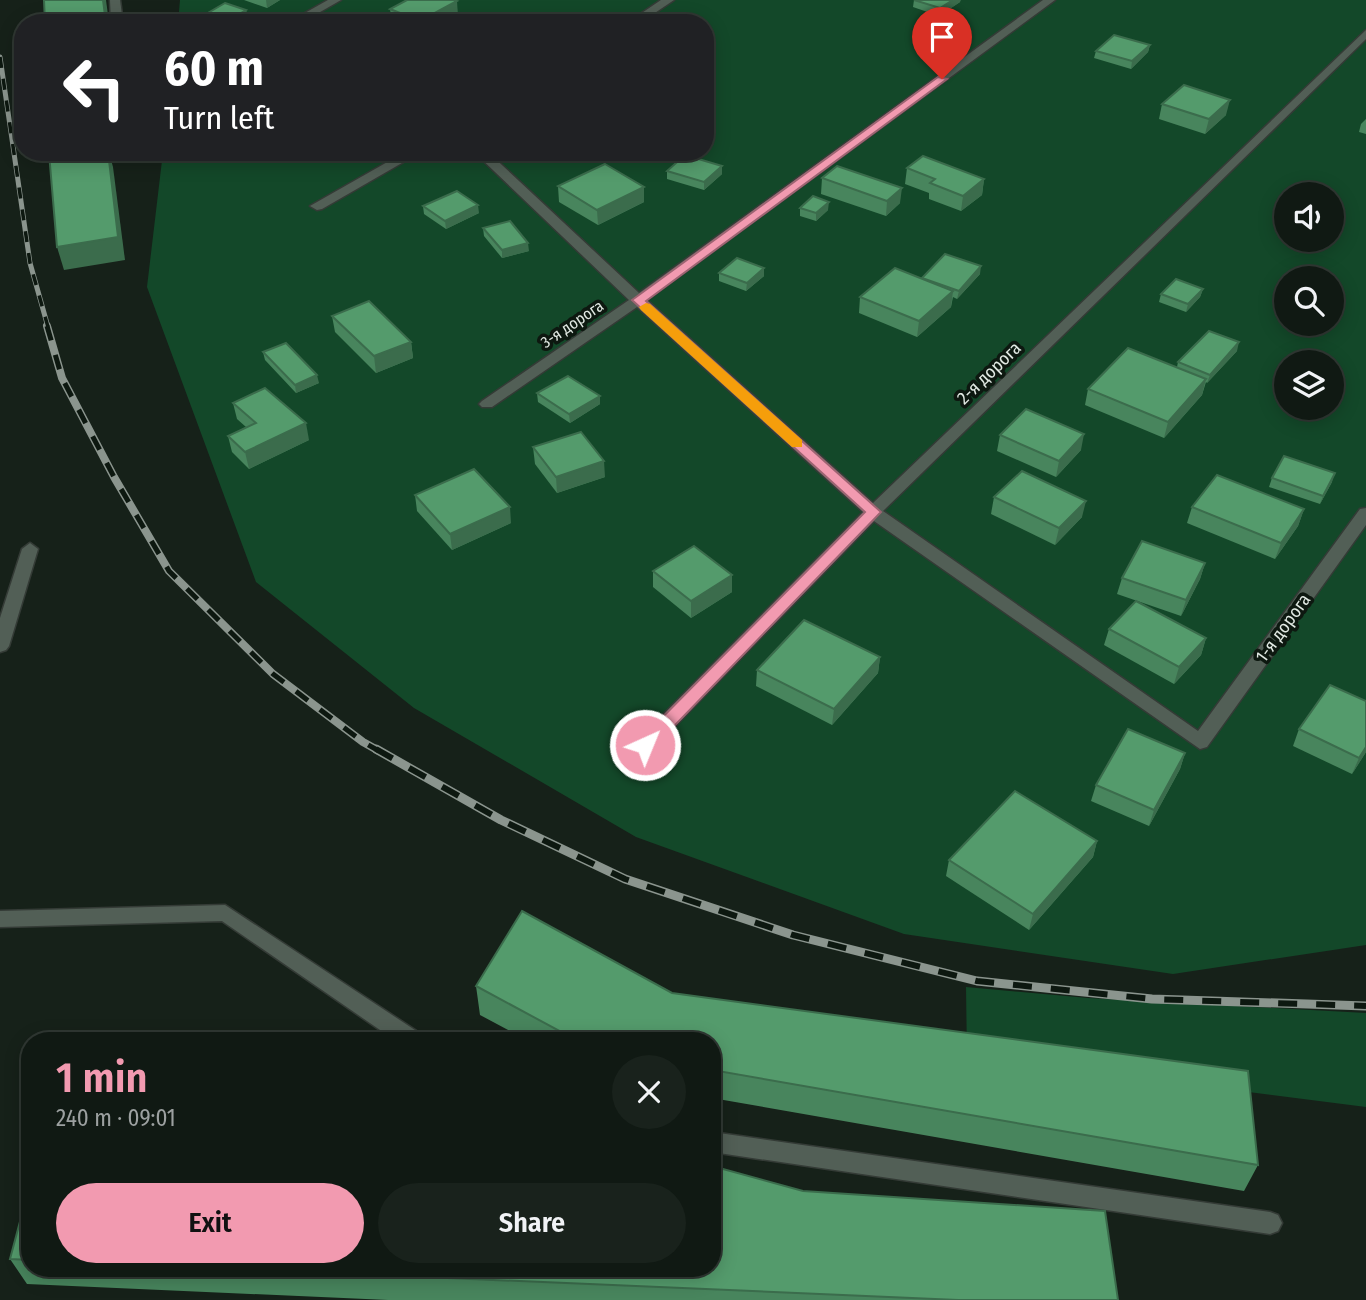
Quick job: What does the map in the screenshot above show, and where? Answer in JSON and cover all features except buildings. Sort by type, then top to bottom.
[{"type":"lane","points":[[309,14],[336,0]]},
{"type":"lane","points":[[646,14],[669,0]]},
{"type":"lane","name":"3-я дорога","points":[[487,404],[638,300],[1050,0]]},
{"type":"lane","name":"2-я дорога","points":[[645,745],[873,512],[1366,33]]},
{"type":"lane","points":[[317,206],[399,161]]},
{"type":"lane","points":[[490,161],[638,300],[873,512]]},
{"type":"lane","name":"1-я дорога","points":[[873,512],[1200,742],[1366,513]]},
{"type":"lane","points":[[0,646],[30,549]]},
{"type":"lane","points":[[0,919],[225,913],[400,1032]]},
{"type":"lane","points":[[721,1143],[1270,1223]]},
{"type":"green space","points":[[180,0],[1366,0],[1366,945],[1173,974],[904,934],[636,837],[414,708],[256,582],[147,287],[162,161],[714,161],[714,14],[179,14]]},
{"type":"green space","points":[[966,987],[1088,998],[1366,1013],[1366,1107],[967,1056]]},
{"type":"railway","points":[[0,57],[14,153]]},
{"type":"railway","points":[[15,161],[30,263],[48,327]]},
{"type":"railway","points":[[47,326],[62,378],[114,477],[169,571],[273,674],[363,742],[379,751]]},
{"type":"railway","points":[[376,749],[501,820],[625,879],[793,935],[977,981],[1152,999],[1366,1006]]},
{"type":"slow traffic","points":[[646,307],[797,443]]},
{"type":"route","points":[[645,745],[873,512],[638,300],[942,79]]}]
